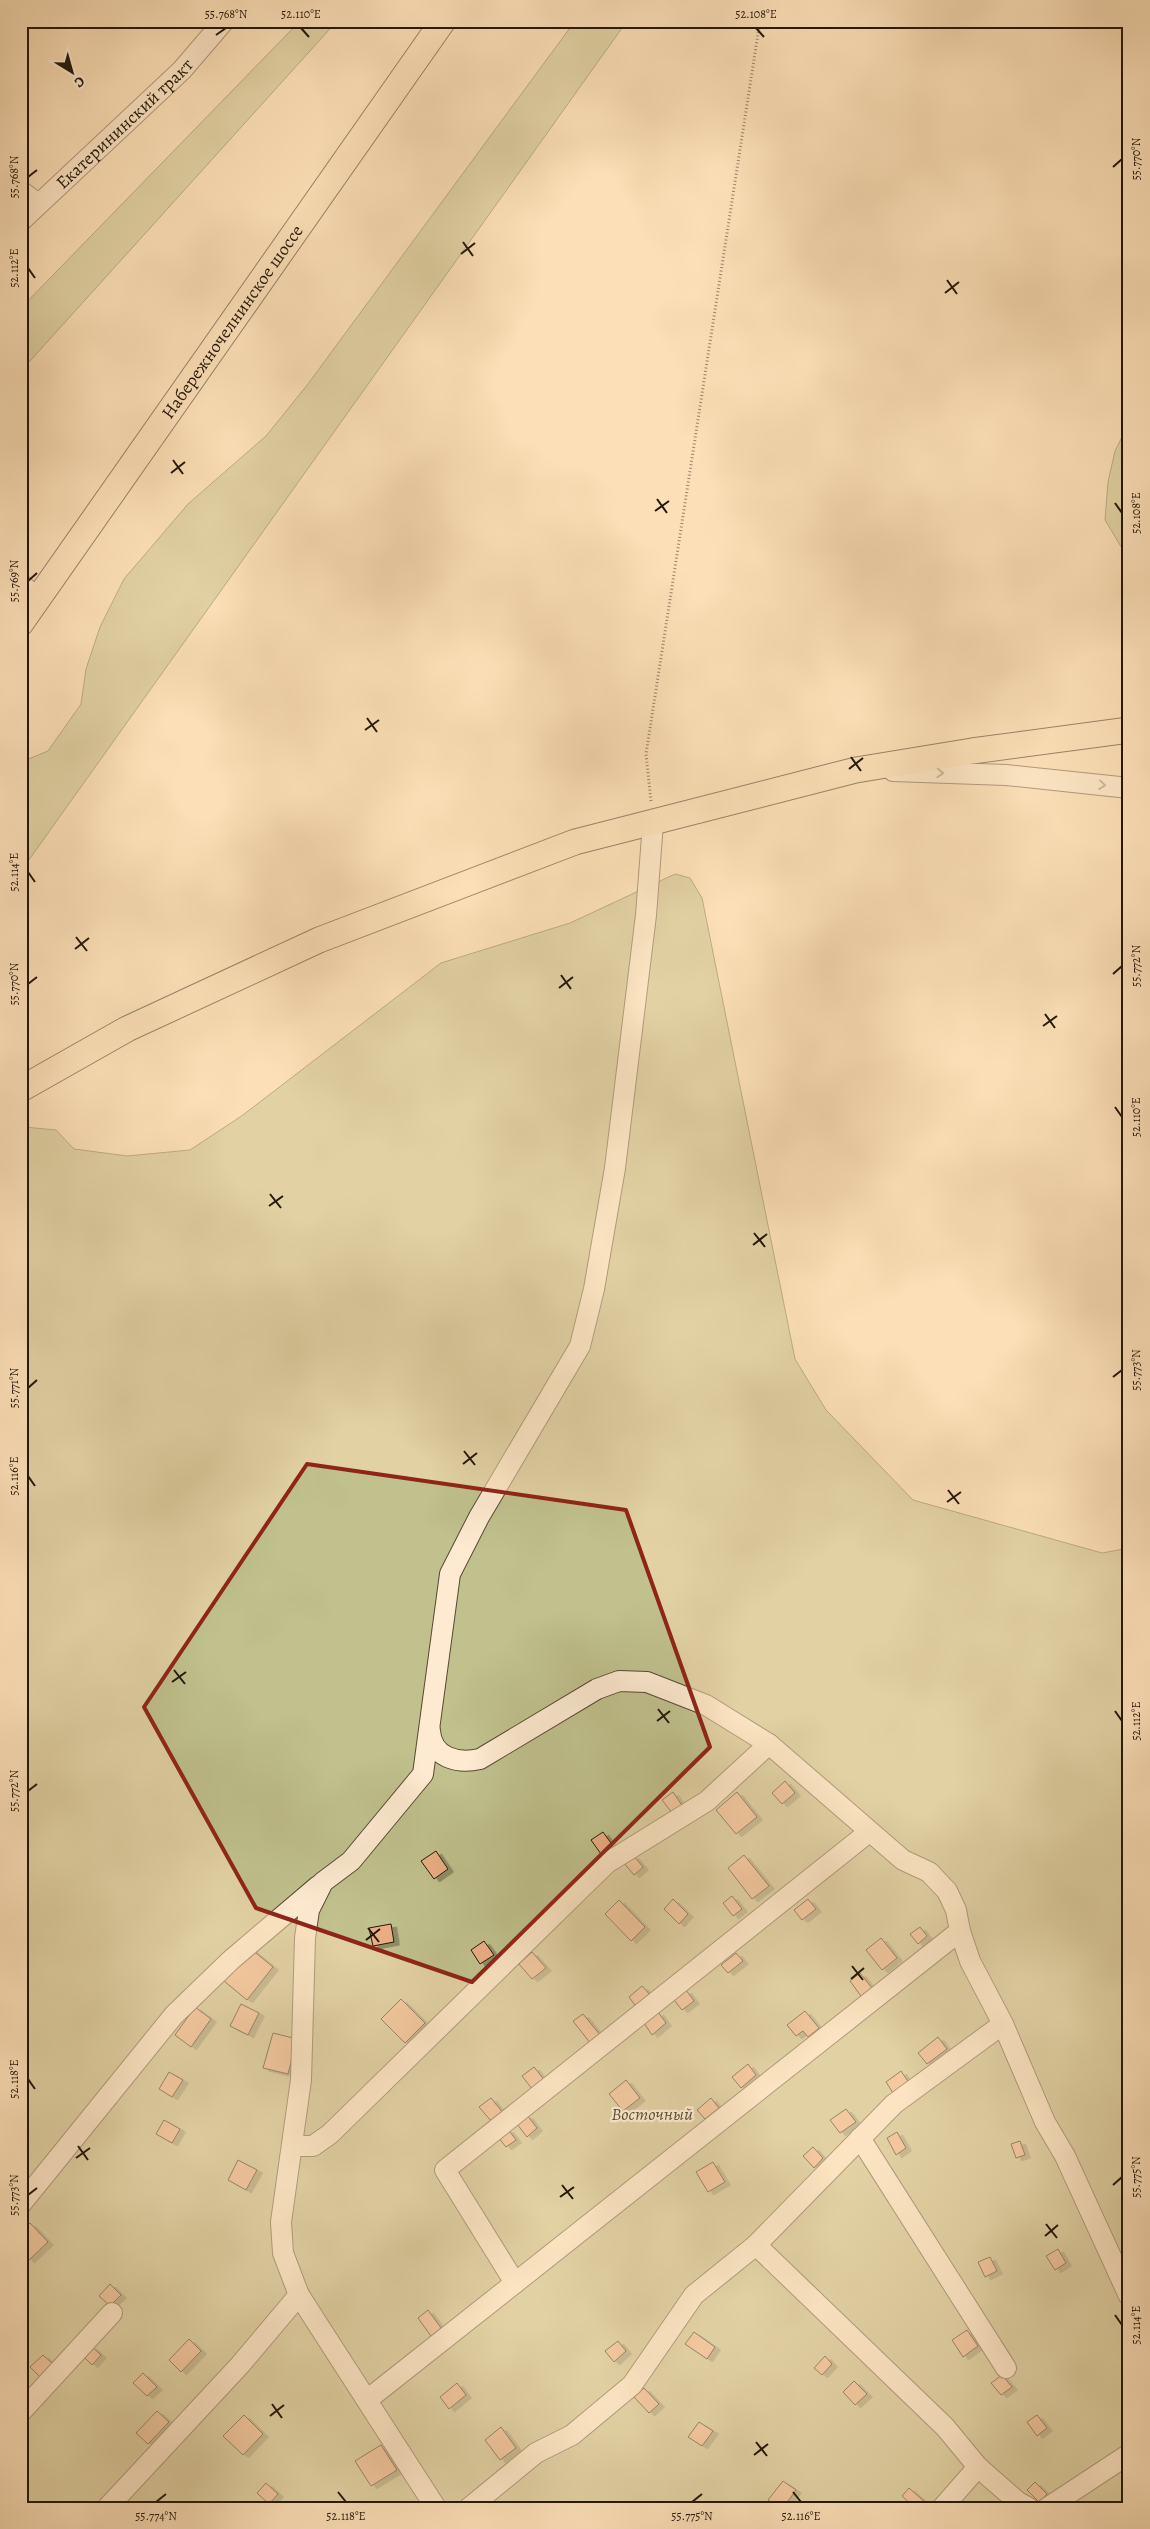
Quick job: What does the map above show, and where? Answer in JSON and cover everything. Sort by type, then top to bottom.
[{"type":"main road","name":"Набережночелнинское шоссе","points":[[21,623],[30,592],[443,21]]},
{"type":"main road","points":[[21,1089],[127,1029],[319,940],[575,842],[856,770],[972,751],[1129,730]]},
{"type":"street","name":"Екатерининский тракт","points":[[21,221],[182,70],[224,21]]},
{"type":"street","points":[[21,191],[37,204]]},
{"type":"street","points":[[856,770],[1006,775],[1129,788]]},
{"type":"street","points":[[21,2204],[174,2015],[231,1960],[323,1882],[351,1861],[423,1774],[450,1574],[479,1517],[580,1346],[594,1289],[615,1168],[646,914],[653,823]]},
{"type":"street","points":[[430,1726],[431,1740],[440,1753],[467,1762],[480,1759],[597,1689],[619,1681],[647,1682],[706,1705],[768,1744],[903,1860],[930,1872],[947,1891],[956,1910],[960,1931],[970,1961],[1004,2024],[1044,2122],[1066,2156],[1129,2296]]},
{"type":"street","points":[[292,2146],[312,2146],[330,2134],[607,1864],[707,1801],[768,1744]]},
{"type":"street","points":[[515,2283],[445,2170],[869,1832]]},
{"type":"street","points":[[323,1882],[309,1910],[305,1938],[302,2080],[282,2229],[283,2253],[299,2295],[436,2508]]},
{"type":"street","points":[[367,2400],[960,1931]]},
{"type":"street","points":[[469,2508],[536,2453],[572,2435],[632,2385],[694,2295],[756,2245],[894,2104],[1004,2024]]},
{"type":"street","points":[[860,2138],[1006,2368]]},
{"type":"street","points":[[756,2245],[945,2428],[978,2467],[1018,2502],[1029,2508]]},
{"type":"street","points":[[107,2508],[240,2365],[299,2295]]},
{"type":"street","points":[[21,2412],[112,2313]]},
{"type":"street","points":[[1047,2508],[1129,2454]]},
{"type":"street","points":[[942,2508],[978,2467]]},
{"type":"path","points":[[653,823],[646,754],[760,21]]},
{"type":"highlighted area","points":[[307,1464],[626,1510],[710,1747],[472,1982],[256,1908],[144,1707]]},
{"type":"green space","points":[[300,21],[337,21],[21,371],[21,308]]},
{"type":"green space","points":[[575,21],[627,21],[21,871],[21,762],[48,751],[81,704],[86,669],[100,627],[124,579],[188,504],[266,436],[308,384]]},
{"type":"green space","points":[[1129,423],[1129,560],[1105,520],[1108,482],[1115,451]]},
{"type":"green space","name":"Восточный","points":[[675,874],[690,878],[702,898],[795,1359],[826,1410],[913,1500],[1102,1553],[1129,1548],[1129,2508],[21,2508],[21,1129],[24,1127],[56,1130],[74,1149],[127,1156],[190,1150],[243,1115],[441,963],[570,923]]},
{"type":"building","points":[[785,1781],[795,1793],[782,1804],[772,1793]]},
{"type":"building","points":[[673,1792],[683,1807],[673,1814],[662,1800]]},
{"type":"building","points":[[737,1792],[757,1817],[736,1834],[716,1810]]},
{"type":"building","points":[[603,1832],[613,1846],[601,1854],[591,1840]]},
{"type":"building","points":[[436,1851],[448,1869],[434,1879],[421,1861]]},
{"type":"building","points":[[633,1855],[643,1867],[634,1875],[624,1863]]},
{"type":"building","points":[[744,1855],[769,1886],[752,1899],[728,1868]]},
{"type":"building","points":[[732,1896],[742,1909],[733,1916],[723,1903]]},
{"type":"building","points":[[673,1899],[688,1914],[679,1924],[664,1909]]},
{"type":"building","points":[[808,1899],[816,1909],[802,1920],[794,1910]]},
{"type":"building","points":[[619,1900],[645,1927],[631,1941],[605,1914]]},
{"type":"building","points":[[391,1924],[394,1942],[373,1946],[369,1928]]},
{"type":"building","points":[[920,1927],[927,1936],[918,1944],[910,1934]]},
{"type":"building","points":[[881,1938],[897,1958],[882,1970],[866,1950]]},
{"type":"building","points":[[484,1941],[494,1955],[480,1964],[471,1950]]},
{"type":"building","points":[[250,1948],[273,1967],[247,2000],[224,1981]]},
{"type":"building","points":[[532,1952],[546,1968],[532,1979],[519,1964]]},
{"type":"building","points":[[736,1953],[743,1961],[728,1973],[721,1965]]},
{"type":"building","points":[[860,1973],[872,1988],[861,1996],[850,1981]]},
{"type":"building","points":[[642,1986],[651,1996],[637,2008],[629,1997]]},
{"type":"building","points":[[686,1990],[694,2001],[682,2010],[674,2000]]},
{"type":"building","points":[[401,1999],[425,2023],[405,2043],[381,2019]]},
{"type":"building","points":[[241,2004],[259,2013],[248,2035],[230,2026]]},
{"type":"building","points":[[195,2007],[211,2019],[191,2047],[175,2035]]},
{"type":"building","points":[[805,2011],[819,2028],[808,2037],[803,2031],[796,2036],[787,2025]]},
{"type":"building","points":[[658,2012],[666,2023],[652,2035],[644,2023]]},
{"type":"building","points":[[583,2014],[601,2036],[591,2044],[573,2021]]},
{"type":"building","points":[[273,2033],[297,2039],[288,2074],[263,2068]]},
{"type":"building","points":[[938,2037],[947,2049],[927,2064],[918,2053]]},
{"type":"building","points":[[748,2064],[756,2075],[741,2088],[732,2077]]},
{"type":"building","points":[[534,2067],[545,2081],[533,2090],[522,2076]]},
{"type":"building","points":[[901,2071],[909,2083],[893,2093],[886,2082]]},
{"type":"building","points":[[169,2072],[183,2080],[172,2097],[159,2089]]},
{"type":"building","points":[[626,2080],[640,2098],[623,2111],[609,2094]]},
{"type":"building","points":[[491,2098],[503,2113],[492,2122],[479,2107]]},
{"type":"building","points":[[711,2098],[719,2108],[705,2119],[697,2110]]},
{"type":"building","points":[[846,2109],[856,2122],[840,2133],[830,2120]]},
{"type":"building","points":[[527,2115],[537,2128],[527,2137],[517,2124]]},
{"type":"building","points":[[164,2120],[180,2129],[172,2143],[156,2134]]},
{"type":"building","points":[[508,2129],[516,2140],[506,2147],[498,2137]]},
{"type":"building","points":[[897,2132],[906,2148],[896,2155],[887,2138]]},
{"type":"building","points":[[1020,2141],[1025,2155],[1016,2158],[1011,2144]]},
{"type":"building","points":[[813,2147],[823,2158],[814,2168],[803,2156]]},
{"type":"building","points":[[238,2160],[257,2170],[246,2190],[228,2180]]},
{"type":"building","points":[[713,2162],[725,2182],[708,2192],[696,2172]]},
{"type":"building","points":[[30,2223],[48,2242],[29,2260],[21,2252],[21,2232]]},
{"type":"building","points":[[1058,2249],[1066,2263],[1055,2270],[1046,2256]]},
{"type":"building","points":[[990,2257],[997,2271],[985,2277],[978,2262]]},
{"type":"building","points":[[110,2284],[121,2295],[110,2306],[99,2296]]},
{"type":"building","points":[[428,2310],[441,2328],[431,2336],[418,2318]]},
{"type":"building","points":[[967,2330],[978,2346],[963,2357],[952,2340]]},
{"type":"building","points":[[694,2332],[715,2347],[707,2359],[685,2344]]},
{"type":"building","points":[[189,2339],[201,2351],[181,2372],[169,2360]]},
{"type":"building","points":[[618,2341],[626,2351],[614,2362],[605,2351]]},
{"type":"building","points":[[91,2346],[101,2355],[92,2365],[82,2355]]},
{"type":"building","points":[[43,2355],[54,2365],[41,2378],[30,2367]]},
{"type":"building","points":[[825,2356],[832,2364],[822,2375],[814,2368]]},
{"type":"building","points":[[143,2373],[157,2387],[147,2396],[133,2383]]},
{"type":"building","points":[[1002,2375],[1012,2387],[1001,2395],[991,2383]]},
{"type":"building","points":[[854,2381],[867,2394],[855,2405],[843,2392]]},
{"type":"building","points":[[457,2383],[466,2395],[449,2409],[440,2397]]},
{"type":"building","points":[[644,2388],[659,2404],[649,2413],[634,2397]]},
{"type":"building","points":[[157,2411],[169,2422],[148,2444],[136,2433]]},
{"type":"building","points":[[244,2415],[263,2434],[243,2455],[223,2436]]},
{"type":"building","points":[[1037,2415],[1047,2428],[1037,2436],[1027,2422]]},
{"type":"building","points":[[699,2422],[713,2431],[702,2446],[688,2437]]},
{"type":"building","points":[[501,2427],[516,2448],[500,2460],[485,2440]]},
{"type":"building","points":[[381,2445],[397,2470],[371,2486],[355,2461]]},
{"type":"building","points":[[783,2481],[796,2490],[783,2508],[780,2508],[768,2500]]},
{"type":"building","points":[[1035,2482],[1047,2494],[1039,2502],[1027,2490]]},
{"type":"building","points":[[266,2483],[278,2494],[269,2504],[257,2493]]},
{"type":"building","points":[[909,2488],[925,2502],[920,2508],[915,2508],[902,2496]]}]
